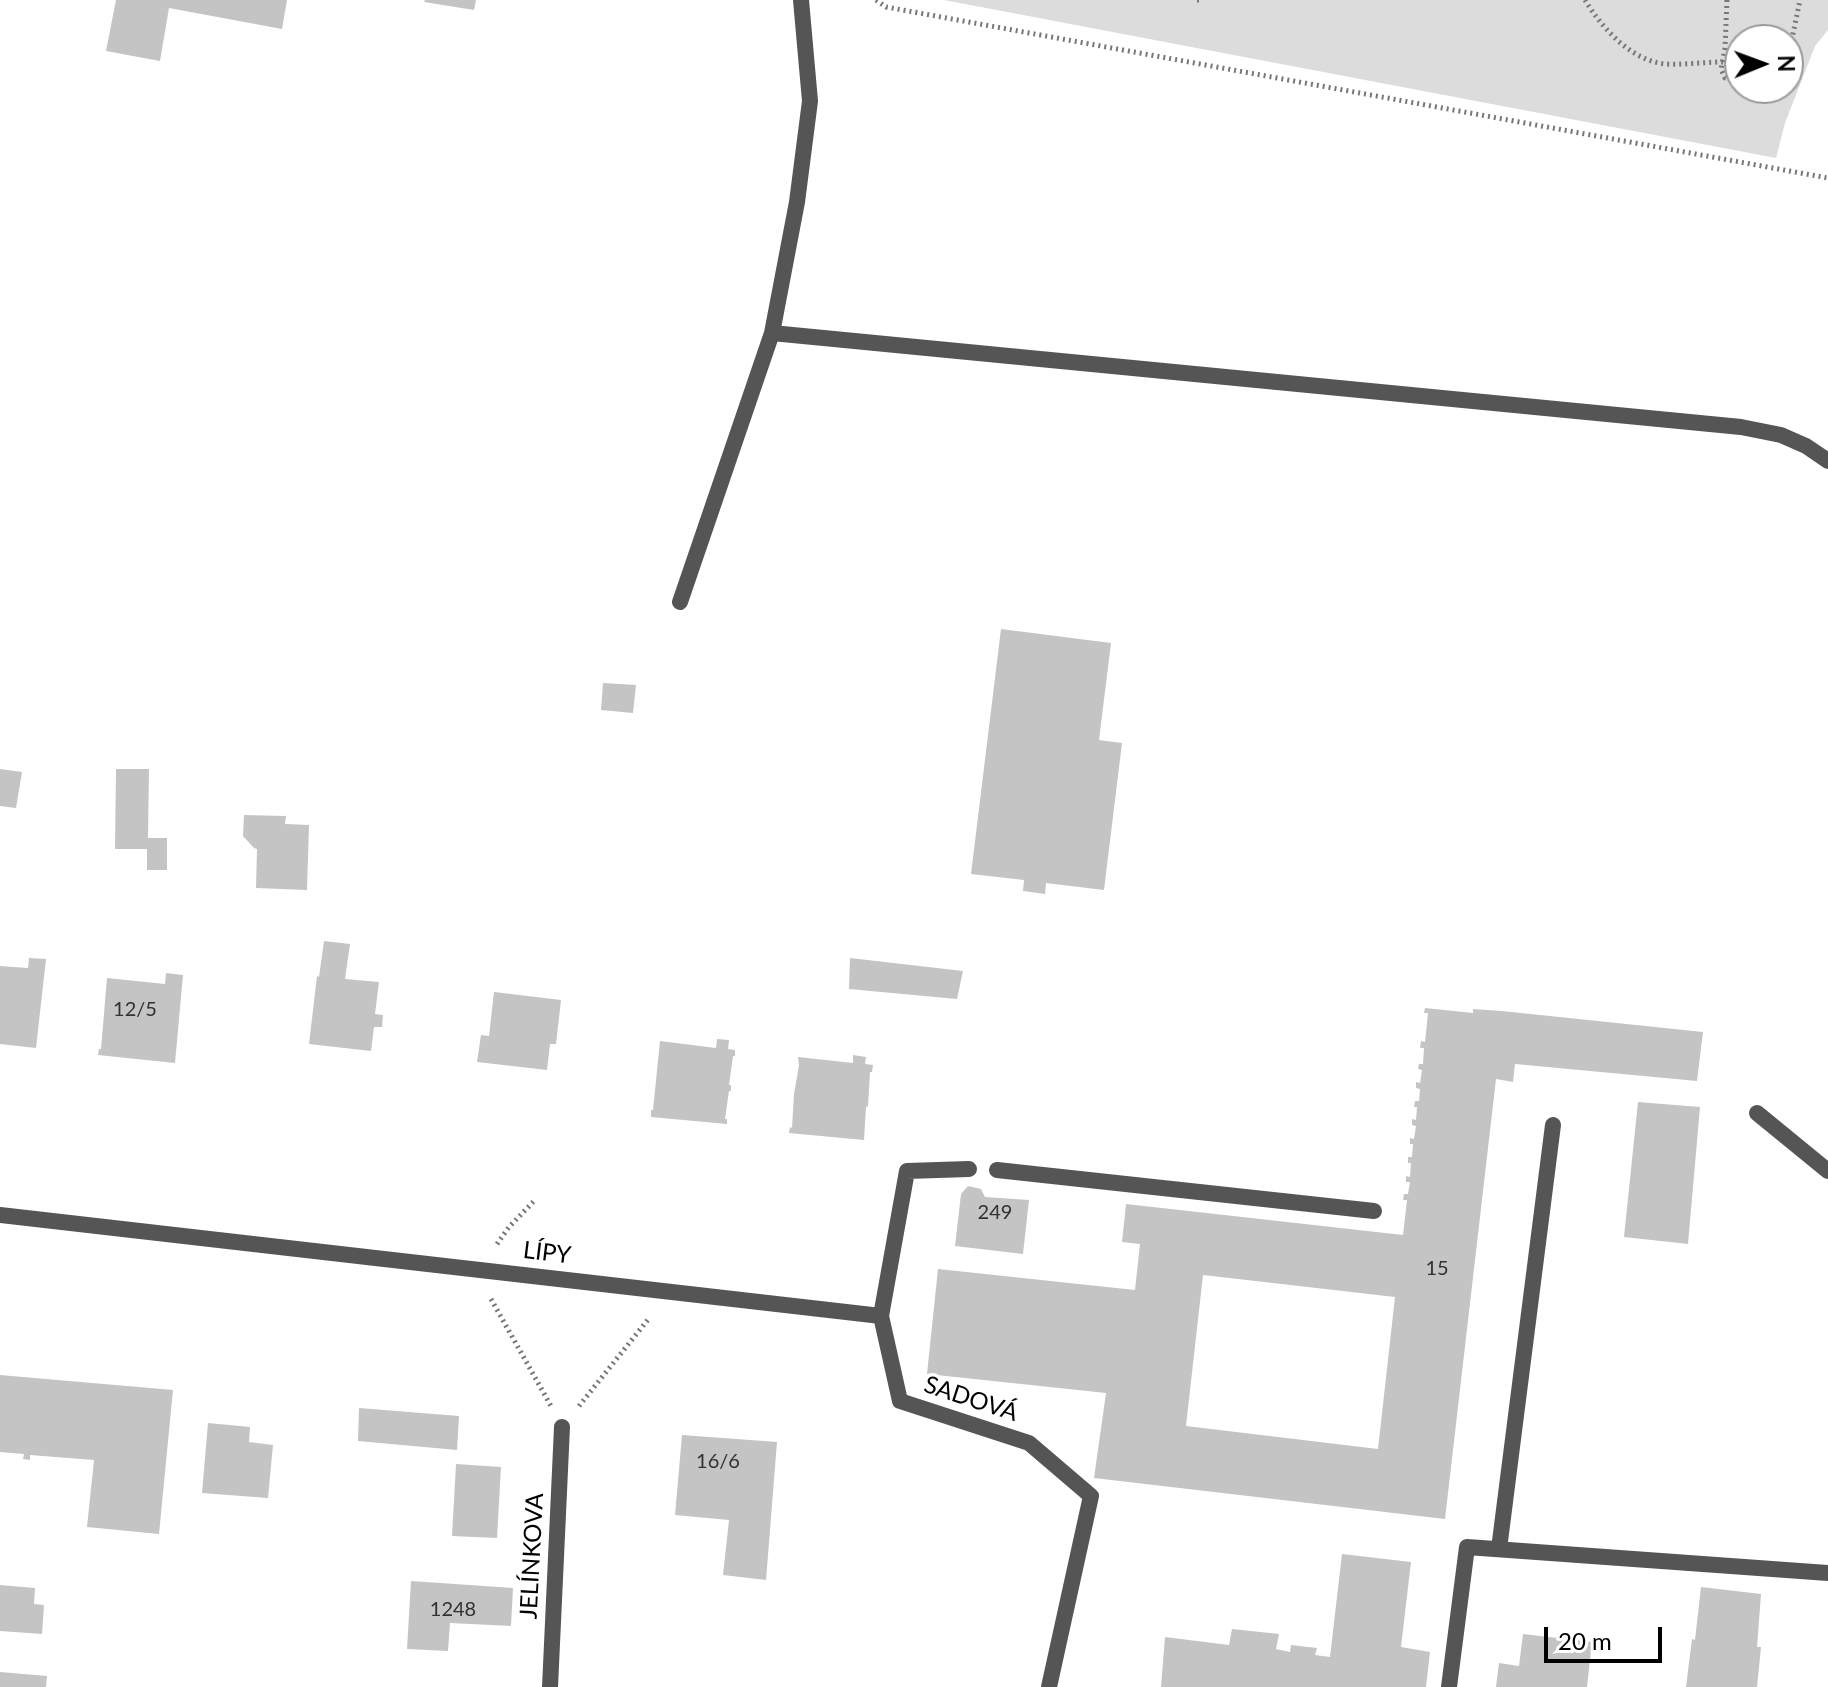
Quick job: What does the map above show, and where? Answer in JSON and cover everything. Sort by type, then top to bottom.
[{"type":"street","points":[[680,602],[772,333],[797,202],[810,101],[801,0]]},
{"type":"street","points":[[772,333],[1741,427],[1781,435],[1806,446],[1828,461]]},
{"type":"street","points":[[1757,1113],[1828,1171]]},
{"type":"street","points":[[1499,1549],[1553,1125]]},
{"type":"street","points":[[881,1316],[907,1171],[969,1169]]},
{"type":"street","points":[[997,1170],[1374,1211]]},
{"type":"street","name":"LÍPY","points":[[0,1215],[881,1316]]},
{"type":"street","name":"SADOVÁ","points":[[881,1316],[900,1401],[1029,1443],[1091,1496],[1049,1687]]},
{"type":"street","name":"JELÍNKOVA","points":[[550,1687],[562,1427]]},
{"type":"street","points":[[1449,1687],[1467,1547],[1828,1573]]},
{"type":"path","points":[[876,0],[886,7],[1828,178]]},
{"type":"path","points":[[1585,0],[1597,20],[1615,38],[1649,60],[1663,64],[1723,62]]},
{"type":"path","points":[[1724,76],[1721,69],[1727,0]]},
{"type":"path","points":[[1795,24],[1800,0]]},
{"type":"path","points":[[494,1252],[500,1239],[534,1201]]},
{"type":"path","points":[[488,1295],[562,1427],[671,1292]]},
{"type":"shaded area","points":[[944,0],[1828,0],[1828,30],[1815,46],[1804,74],[1804,24],[1724,24],[1724,104],[1792,104],[1776,158]]},
{"type":"building","points":[[116,0],[287,0],[282,29],[169,8],[160,61],[106,51]]},
{"type":"building","points":[[425,0],[476,0],[474,10]]},
{"type":"building","points":[[1001,629],[1111,643],[1099,740],[1122,743],[1104,890],[1046,883],[1045,894],[1023,891],[1024,880],[971,874]]},
{"type":"building","points":[[603,683],[636,685],[633,713],[601,710]]},
{"type":"building","points":[[0,769],[22,772],[16,808],[0,806]]},
{"type":"building","points":[[116,769],[149,769],[148,838],[167,838],[167,870],[147,870],[147,849],[115,849]]},
{"type":"building","points":[[244,815],[286,816],[285,824],[309,825],[307,890],[256,888],[257,849],[243,836]]},
{"type":"building","points":[[324,941],[350,944],[345,979],[379,982],[375,1014],[383,1015],[382,1027],[374,1027],[371,1051],[309,1044]]},
{"type":"building","points":[[29,958],[46,959],[36,1048],[0,1044],[0,966],[28,968]]},
{"type":"building","points":[[850,958],[963,971],[957,999],[849,989]]},
{"type":"building","points":[[166,973],[183,975],[175,1063],[98,1055],[107,978],[165,984]]},
{"type":"building","points":[[494,992],[561,1000],[556,1044],[550,1044],[547,1070],[477,1062],[481,1035],[489,1036]]},
{"type":"building","points":[[1425,1008],[1473,1013],[1473,1009],[1703,1032],[1697,1081],[1515,1064],[1513,1082],[1496,1079],[1445,1519],[1094,1478],[1106,1393],[927,1374],[938,1269],[1135,1290],[1140,1244],[1122,1242],[1126,1204],[1403,1235],[1407,1200],[1403,1200],[1404,1194],[1408,1194],[1410,1182],[1406,1182],[1406,1176],[1410,1177],[1408,1157],[1412,1157],[1413,1144],[1410,1144],[1410,1138],[1414,1139],[1416,1126],[1412,1125],[1412,1119],[1416,1120],[1417,1107],[1414,1107],[1415,1101],[1419,1101],[1420,1089],[1416,1088],[1416,1082],[1420,1083],[1422,1070],[1418,1069],[1419,1064],[1423,1064],[1424,1048],[1420,1048],[1421,1041],[1425,1042],[1428,1013],[1424,1013]],"holes":[[[1203,1275],[1395,1297],[1378,1449],[1186,1426]]]},
{"type":"building","points":[[717,1039],[729,1040],[728,1049],[735,1050],[725,1119],[727,1124],[651,1117],[660,1041],[716,1048]]},
{"type":"building","points":[[853,1055],[866,1057],[865,1064],[873,1065],[864,1140],[789,1133],[798,1057],[853,1063]]},
{"type":"building","points":[[1638,1102],[1700,1107],[1688,1244],[1624,1237]]},
{"type":"building","points":[[968,1186],[981,1189],[985,1197],[1029,1200],[1023,1254],[955,1246],[961,1194]]},
{"type":"building","points":[[0,1375],[173,1390],[159,1534],[87,1527],[94,1460],[30,1455],[30,1460],[23,1459],[24,1454],[0,1452]]},
{"type":"building","points":[[359,1408],[459,1416],[457,1450],[358,1441]]},
{"type":"building","points":[[208,1423],[250,1427],[249,1442],[273,1445],[268,1498],[202,1493]]},
{"type":"building","points":[[682,1435],[777,1442],[766,1580],[723,1575],[729,1520],[675,1515]]},
{"type":"building","points":[[456,1464],[501,1467],[497,1538],[452,1536]]},
{"type":"building","points":[[1342,1554],[1411,1562],[1401,1647],[1430,1652],[1426,1687],[1161,1687],[1165,1637],[1229,1645],[1232,1629],[1279,1634],[1276,1649],[1290,1652],[1291,1645],[1317,1648],[1315,1655],[1330,1657]]},
{"type":"building","points":[[411,1581],[513,1588],[511,1626],[450,1623],[448,1651],[407,1649]]},
{"type":"building","points":[[0,1585],[35,1588],[34,1604],[44,1605],[42,1634],[0,1631]]},
{"type":"building","points":[[1701,1587],[1761,1594],[1757,1687],[1686,1687]]},
{"type":"building","points":[[1523,1634],[1592,1642],[1587,1687],[1496,1687],[1499,1663],[1519,1666]]},
{"type":"building","points":[[0,1672],[47,1676],[46,1687],[0,1687]]}]
